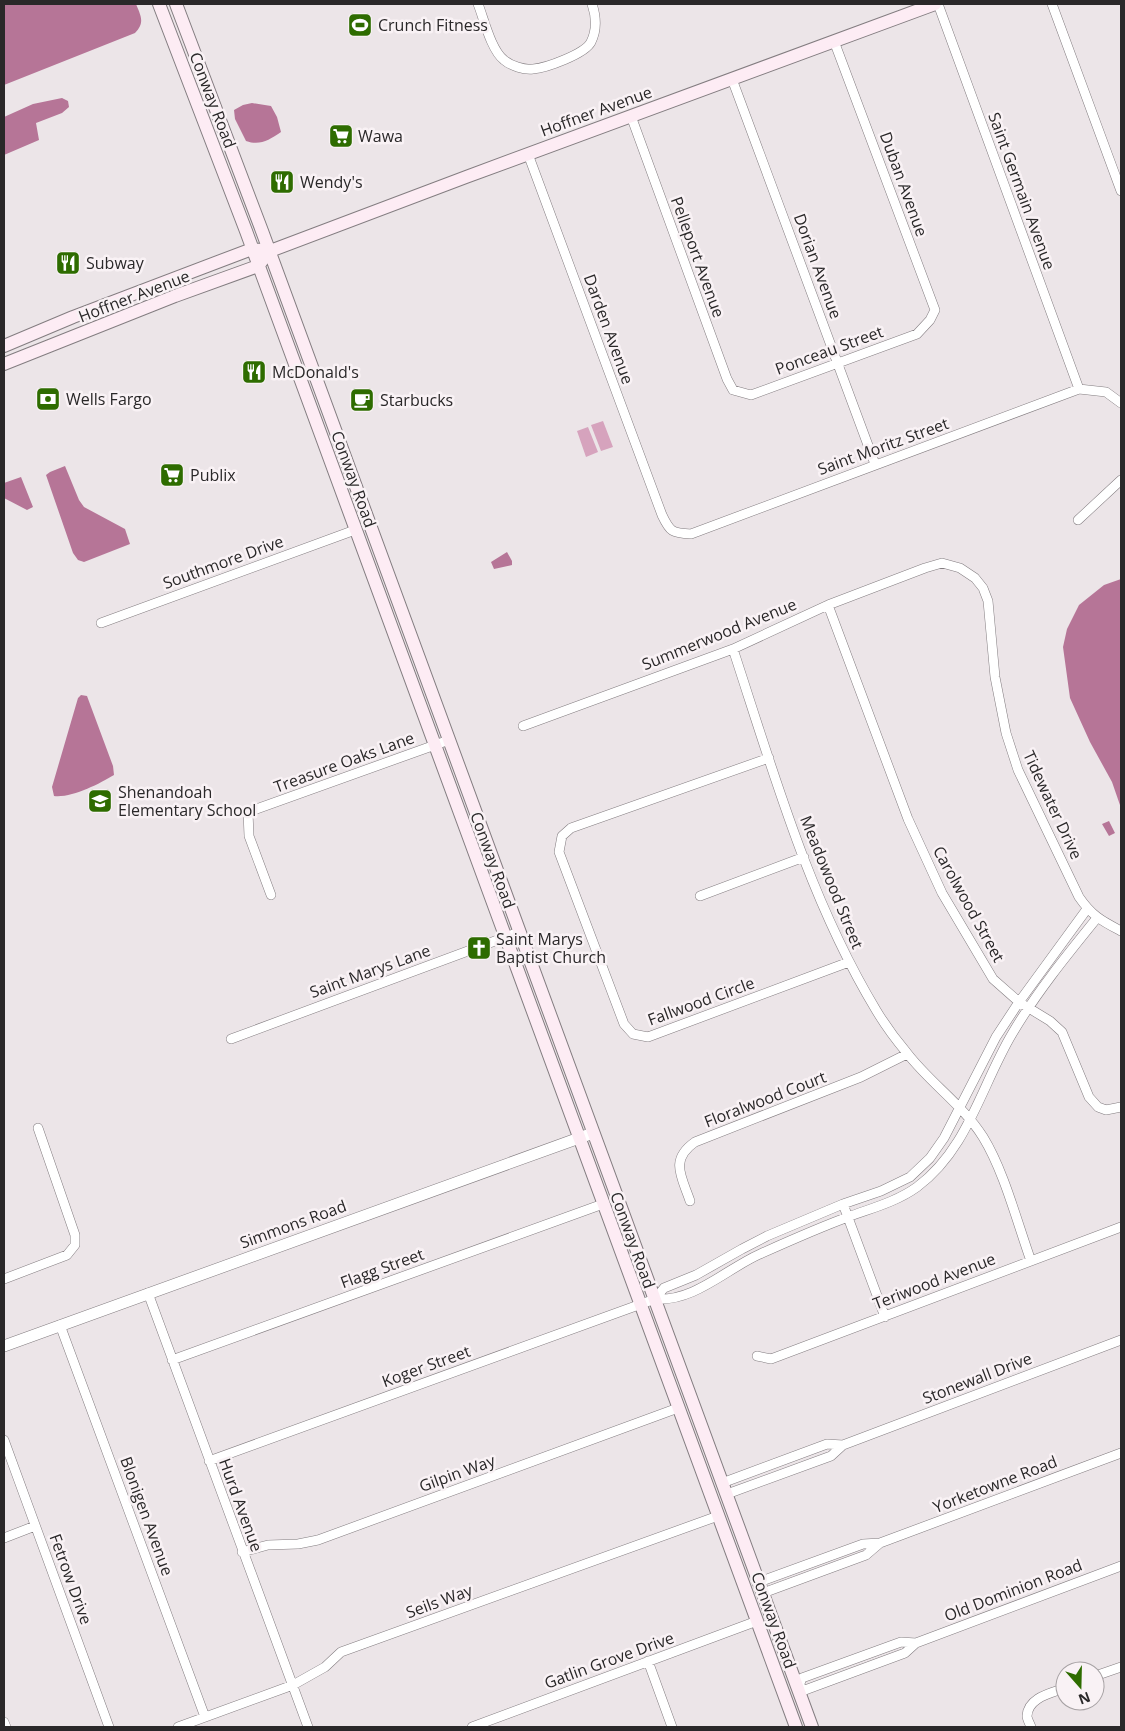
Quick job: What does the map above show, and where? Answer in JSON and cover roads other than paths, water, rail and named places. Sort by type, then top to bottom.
[{"type":"main road","name":"Conway Road","points":[[159,4],[252,249],[796,1727]]},
{"type":"main road","name":"Conway Road","points":[[176,4],[270,251],[812,1727]]},
{"type":"main road","name":"Hoffner Avenue","points":[[4,346],[73,317],[252,249],[270,251],[937,4]]},
{"type":"main road","points":[[189,84],[201,96],[213,102]]},
{"type":"main road","points":[[258,266],[270,251]]},
{"type":"main road","name":"Hoffner Avenue","points":[[4,364],[175,296],[258,266]]},
{"type":"main road","points":[[308,404],[322,420],[332,447],[345,457]]},
{"type":"main road","points":[[330,461],[342,468],[357,508],[371,527]]},
{"type":"main road","points":[[691,1444],[703,1458],[715,1483],[724,1488]]},
{"type":"main road","points":[[718,1516],[730,1527],[751,1559]]},
{"type":"main road","points":[[757,1621],[768,1629],[786,1653]]},
{"type":"street","points":[[478,4],[494,48],[503,60],[517,67],[532,70],[576,56],[590,43],[595,27],[592,4]]},
{"type":"street","name":"Saint Germain Avenue","points":[[937,4],[1079,390]]},
{"type":"street","points":[[1052,4],[1121,191]]},
{"type":"street","name":"Duban Avenue","points":[[834,41],[935,310],[930,320],[917,334]]},
{"type":"street","name":"Dorian Avenue","points":[[732,79],[875,464]]},
{"type":"street","name":"Pelleport Avenue","points":[[631,116],[727,379],[733,390],[750,394]]},
{"type":"street","name":"Darden Avenue","points":[[528,154],[662,515]]},
{"type":"street","name":"Ponceau Street","points":[[750,394],[917,334]]},
{"type":"street","name":"Saint Moritz Street","points":[[662,515],[668,529],[676,533],[691,534],[875,464],[1079,390],[1106,392],[1121,403]]},
{"type":"street","points":[[1078,520],[1121,480]]},
{"type":"street","name":"Southmore Drive","points":[[101,623],[355,530]]},
{"type":"street","name":"Tidewater Drive","points":[[925,568],[942,563],[960,568],[975,578],[983,588],[988,601],[995,677],[1006,733],[1018,770],[1087,909],[1097,918],[1121,931]]},
{"type":"street","name":"Summerwood Avenue","points":[[523,726],[733,649],[828,604],[925,568]]},
{"type":"street","points":[[385,610],[395,592]]},
{"type":"street","name":"Carolwood Street","points":[[828,604],[908,819],[942,893],[993,979],[1019,1002],[1050,1021],[1062,1032],[1090,1097],[1098,1107],[1106,1110],[1121,1107]]},
{"type":"street","points":[[385,610],[400,608]]},
{"type":"street","name":"Meadowood Street","points":[[733,649],[804,857],[824,909],[849,962],[877,1011],[907,1054],[970,1120],[983,1138],[996,1162],[1031,1260]]},
{"type":"street","name":"Treasure Oaks Lane","points":[[271,895],[249,836],[248,812],[449,740]]},
{"type":"street","name":"Fallwood Circle","points":[[769,758],[571,828],[562,836],[559,852],[624,1024],[633,1034],[648,1036],[849,962]]},
{"type":"street","points":[[700,896],[804,857]]},
{"type":"street","points":[[655,1299],[664,1288],[696,1275],[742,1248],[843,1204],[881,1191],[910,1177],[930,1158],[944,1138],[996,1037],[1019,1002],[1087,909]]},
{"type":"street","points":[[655,1299],[668,1300],[693,1291],[759,1255],[847,1217],[889,1203],[916,1187],[938,1169],[958,1143],[1010,1036],[1028,1008],[1097,918]]},
{"type":"street","name":"Saint Marys Lane","points":[[231,1039],[519,932]]},
{"type":"street","name":"Floralwood Court","points":[[690,1201],[678,1169],[679,1159],[694,1142],[861,1078],[907,1054]]},
{"type":"street","points":[[4,1279],[67,1255],[74,1245],[75,1235],[38,1128]]},
{"type":"street","name":"Simmons Road","points":[[4,1346],[593,1133]]},
{"type":"street","name":"Flagg Street","points":[[172,1360],[603,1204]]},
{"type":"street","points":[[843,1204],[884,1317]]},
{"type":"street","name":"Teriwood Avenue","points":[[757,1356],[771,1359],[1121,1227]]},
{"type":"street","name":"Hurd Avenue","points":[[148,1294],[208,1461],[308,1727]]},
{"type":"street","name":"Koger Street","points":[[208,1461],[655,1299]]},
{"type":"street","name":"Blonigen Avenue","points":[[60,1325],[205,1717]]},
{"type":"street","name":"Stonewall Drive","points":[[724,1488],[831,1456],[844,1445],[1121,1340]]},
{"type":"street","name":"Gilpin Way","points":[[242,1552],[268,1544],[298,1544],[318,1540],[678,1408]]},
{"type":"street","name":"Fetrow Drive","points":[[4,1440],[109,1727]]},
{"type":"street","name":"Yorketowne Road","points":[[761,1587],[866,1555],[880,1543],[1121,1453]]},
{"type":"street","name":"Seils Way","points":[[178,1727],[293,1685],[325,1667],[342,1652],[718,1516]]},
{"type":"street","points":[[4,1538],[35,1526]]},
{"type":"street","name":"Old Dominion Road","points":[[783,1691],[798,1686],[802,1678],[901,1642],[916,1642],[1121,1566]]},
{"type":"street","name":"Gatlin Grove Drive","points":[[472,1727],[757,1621]]},
{"type":"street","points":[[648,1662],[672,1727]]},
{"type":"street","points":[[1105,1673],[1121,1667]]},
{"type":"street","points":[[1031,1727],[1027,1716],[1030,1706],[1039,1697],[1055,1691]]},
{"type":"street","points":[[4,1722],[6,1727]]},
{"type":"place","name":"Crunch Fitness","points":[[360,25]]},
{"type":"place","name":"Wawa","points":[[341,136]]},
{"type":"place","name":"Wendy's","points":[[282,182]]},
{"type":"place","name":"Subway","points":[[68,263]]},
{"type":"place","name":"McDonald's","points":[[254,372]]},
{"type":"place","name":"Wells Fargo","points":[[48,399]]},
{"type":"place","name":"Starbucks","points":[[362,400]]},
{"type":"place","name":"Publix","points":[[172,475]]},
{"type":"place","name":"Shenandoah Elementary School","points":[[100,801]]},
{"type":"place","name":"Saint Marys Baptist Church","points":[[479,948]]}]
